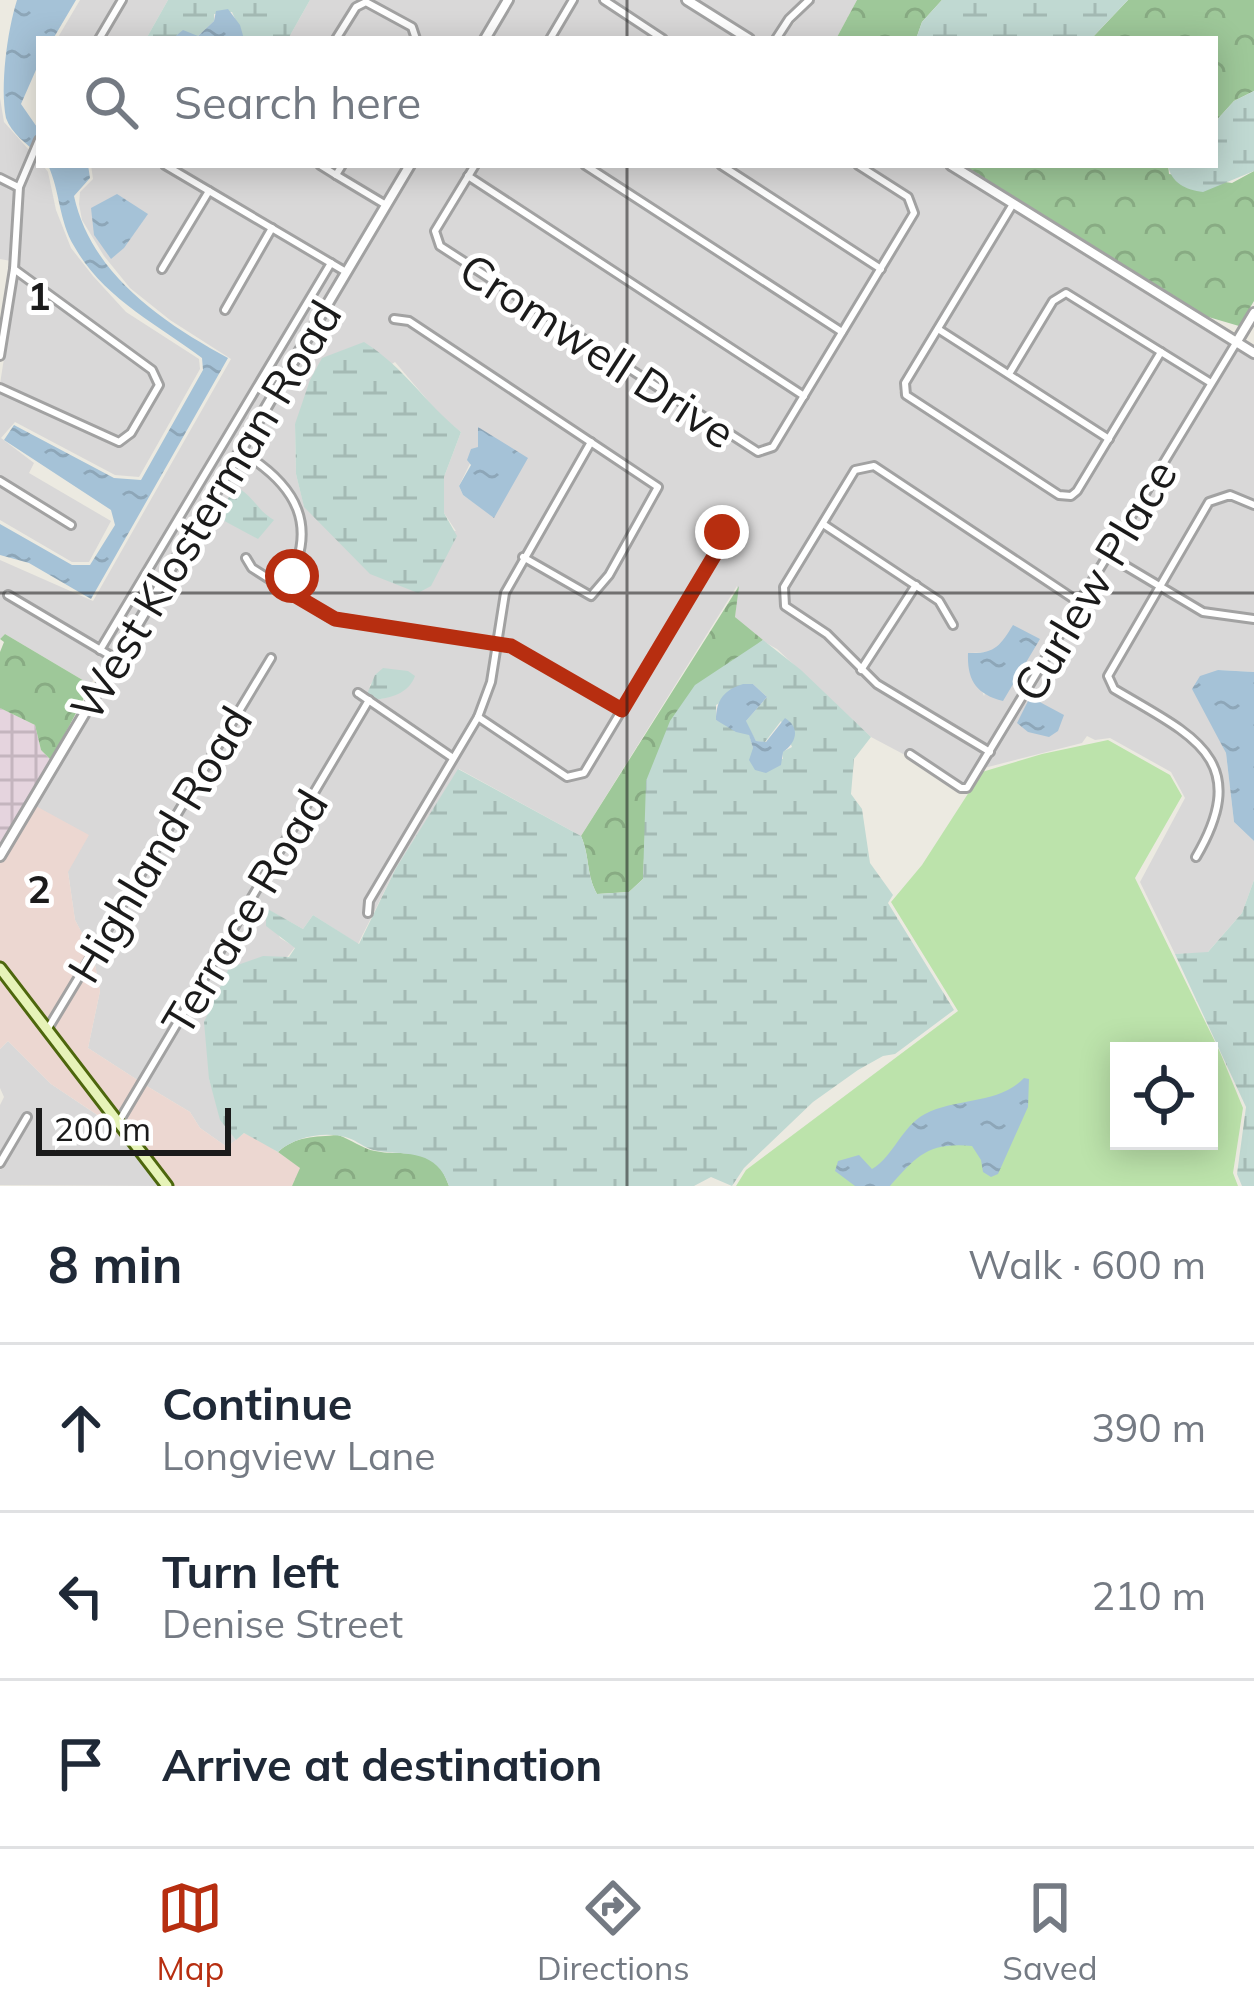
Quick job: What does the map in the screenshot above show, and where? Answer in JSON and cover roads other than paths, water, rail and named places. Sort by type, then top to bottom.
[{"type":"main road","points":[[0,968],[166,1186]]},
{"type":"street","points":[[101,36],[122,0]]},
{"type":"street","points":[[487,36],[508,0]]},
{"type":"street","points":[[552,36],[573,0]]},
{"type":"street","points":[[604,0],[658,36]]},
{"type":"street","points":[[687,0],[744,36]]},
{"type":"street","points":[[778,36],[808,0]]},
{"type":"street","points":[[338,36],[356,7],[371,2],[412,27],[415,36]]},
{"type":"street","points":[[0,356],[14,267],[19,187],[36,145]]},
{"type":"street","points":[[170,168],[346,272]]},
{"type":"street","points":[[325,168],[386,205]]},
{"type":"street","points":[[336,175],[340,168]]},
{"type":"street","name":"West Klosterman Road","points":[[0,856],[408,168]]},
{"type":"street","points":[[473,168],[468,176],[804,396],[914,213],[908,197],[863,168]]},
{"type":"street","points":[[590,168],[842,332]]},
{"type":"street","points":[[726,168],[881,268]]},
{"type":"street","points":[[956,168],[1254,353]]},
{"type":"street","name":"Cromwell Drive","points":[[468,176],[435,231],[442,248],[754,451],[773,447],[804,396]]},
{"type":"street","points":[[0,178],[19,187]]},
{"type":"street","points":[[162,269],[209,191]]},
{"type":"street","points":[[1013,203],[905,383],[904,392],[1059,495],[1071,496],[1161,352]]},
{"type":"street","points":[[224,310],[272,228]]},
{"type":"street","points":[[0,388],[119,442],[128,439],[159,386],[152,370],[1,262]]},
{"type":"street","points":[[100,650],[331,263]]},
{"type":"street","points":[[1009,374],[1055,299],[1070,293],[1212,383]]},
{"type":"street","name":"Curlew Place","points":[[910,754],[964,789],[1254,313]]},
{"type":"street","points":[[394,319],[409,320],[658,487],[609,574],[591,596],[523,557]]},
{"type":"street","points":[[938,329],[1108,439]]},
{"type":"street","points":[[368,914],[369,901],[478,717],[491,682],[505,593],[591,442]]},
{"type":"street","points":[[240,452],[274,473],[296,506],[302,550],[284,589]]},
{"type":"street","points":[[990,752],[861,670],[826,634],[784,606],[784,587],[855,470],[874,466],[1080,603]]},
{"type":"street","points":[[0,482],[71,525]]},
{"type":"street","points":[[1196,857],[1215,825],[1220,803],[1216,771],[1208,755],[1186,733],[1114,688],[1108,676],[1209,502],[1237,495],[1254,505]]},
{"type":"street","points":[[823,524],[943,604],[953,625]]},
{"type":"street","points":[[478,717],[571,778],[584,773],[720,546],[722,532]]},
{"type":"street","points":[[1109,556],[1209,615],[1254,620]]},
{"type":"street","points":[[246,558],[252,568],[335,619],[518,649],[622,710]]},
{"type":"street","points":[[861,670],[916,585]]},
{"type":"street","points":[[8,595],[116,659]]},
{"type":"street","name":"Highland Road","points":[[47,1030],[271,658]]},
{"type":"street","points":[[358,692],[454,758]]},
{"type":"street","name":"Terrace Road","points":[[118,1123],[369,700]]},
{"type":"street","points":[[0,1162],[27,1117]]},
{"type":"water","points":[[17,0],[76,0],[55,36],[36,36],[36,70],[21,104],[36,126],[36,152],[6,118],[10,27]]},
{"type":"water","points":[[228,9],[243,36],[198,36],[214,21],[216,11]]},
{"type":"water","points":[[49,168],[88,168],[90,178],[74,196],[96,249],[133,293],[228,358],[91,599],[29,563],[0,555],[0,524],[72,565],[90,565],[115,525],[111,510],[4,440],[14,425],[114,478],[141,480],[203,370],[202,358],[100,281],[69,236]]},
{"type":"water","points":[[117,194],[148,214],[111,259],[94,235],[91,208]]},
{"type":"water","points":[[478,427],[528,458],[494,518],[463,495],[459,486],[471,465],[467,460],[471,449],[478,447]]},
{"type":"water","points":[[1013,625],[1040,639],[1003,701],[975,684],[968,653],[996,647]]},
{"type":"water","points":[[1218,670],[1254,672],[1254,841],[1234,822],[1226,753],[1192,689],[1200,676]]},
{"type":"water","points":[[743,684],[753,684],[767,697],[746,721],[756,741],[766,742],[785,718],[795,731],[781,765],[766,773],[755,770],[749,760],[753,748],[749,735],[716,720],[722,697]]},
{"type":"water","points":[[1036,700],[1064,715],[1058,731],[1049,737],[1028,732],[1017,723],[1028,701]]},
{"type":"water","points":[[1029,1079],[1028,1107],[998,1174],[991,1177],[983,1172],[972,1146],[957,1145],[925,1153],[890,1186],[855,1186],[835,1171],[838,1161],[859,1155],[872,1169],[925,1114],[1002,1093]]}]
